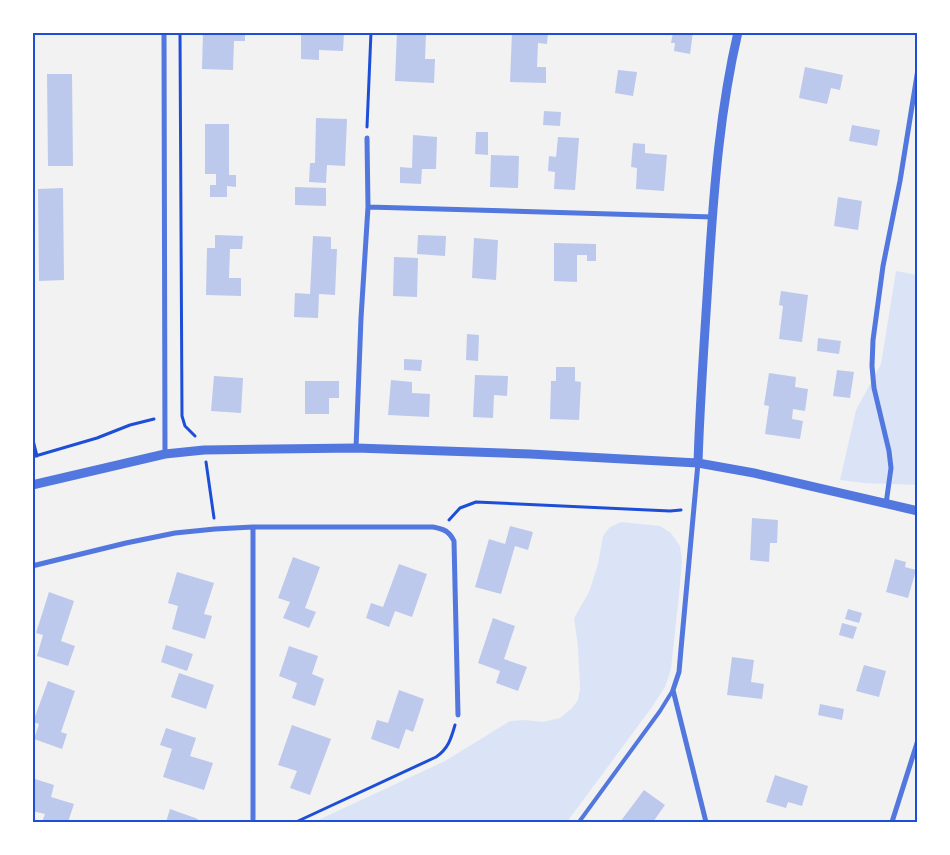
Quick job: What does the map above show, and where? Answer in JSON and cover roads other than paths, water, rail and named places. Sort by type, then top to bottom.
[{"type":"street","points":[[164,32],[165,454]]},
{"type":"street","points":[[706,822],[673,690],[679,672],[695,509],[712,217],[721,133],[738,32]]},
{"type":"street","points":[[886,504],[891,468],[889,451],[874,388],[872,366],[873,340],[883,266],[900,181],[918,69]]},
{"type":"street","points":[[356,448],[368,207],[367,138]]},
{"type":"street","points":[[368,207],[712,217]]},
{"type":"street","points":[[32,485],[165,454],[204,450],[356,448],[530,454],[698,464],[754,473],[918,511]]},
{"type":"street","points":[[252,527],[253,819]]},
{"type":"street","points":[[32,566],[126,543],[175,533],[215,528],[432,527],[443,529],[450,533],[454,542],[458,715]]},
{"type":"street","points":[[892,822],[918,740]]},
{"type":"lane","points":[[579,822],[631,752],[673,690]]}]
